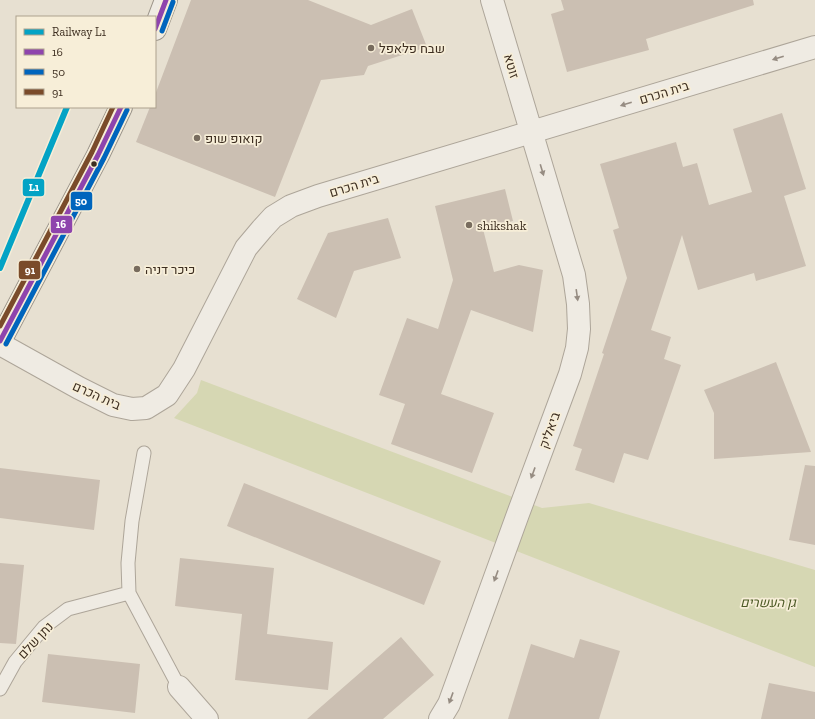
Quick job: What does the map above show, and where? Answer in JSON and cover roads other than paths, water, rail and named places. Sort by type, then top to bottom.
[{"type":"street","points":[[156,26],[166,0]]},
{"type":"street","name":"זוטא","points":[[492,0],[531,132]]},
{"type":"street","name":"בית הכרם","points":[[0,344],[113,405],[132,409],[146,408],[167,395],[184,369],[246,248],[273,217],[291,206],[318,196],[815,47]]},
{"type":"street","points":[[0,341],[98,155],[121,108]]},
{"type":"street","name":"ביאליק","points":[[440,719],[449,704],[570,374],[579,329],[578,304],[574,275],[531,132]]},
{"type":"street","points":[[179,687],[207,719]]},
{"type":"lane","points":[[144,453],[132,521],[128,563],[129,593],[179,687]]},
{"type":"lane","name":"נתן שלם","points":[[0,689],[15,662],[44,627],[68,609],[129,593]]},
{"type":"rail line","name":"L1","points":[[0,268],[67,108]]},
{"type":"place","name":"שבח פלאפל","points":[[371,48]]},
{"type":"place","name":"קואופ שופ","points":[[197,138]]},
{"type":"place","name":"shikshak","points":[[469,225]]},
{"type":"place","name":"כיכר דניה","points":[[137,269]]},
{"type":"park label","name":"גן העשרים","points":[[768,602]]}]
